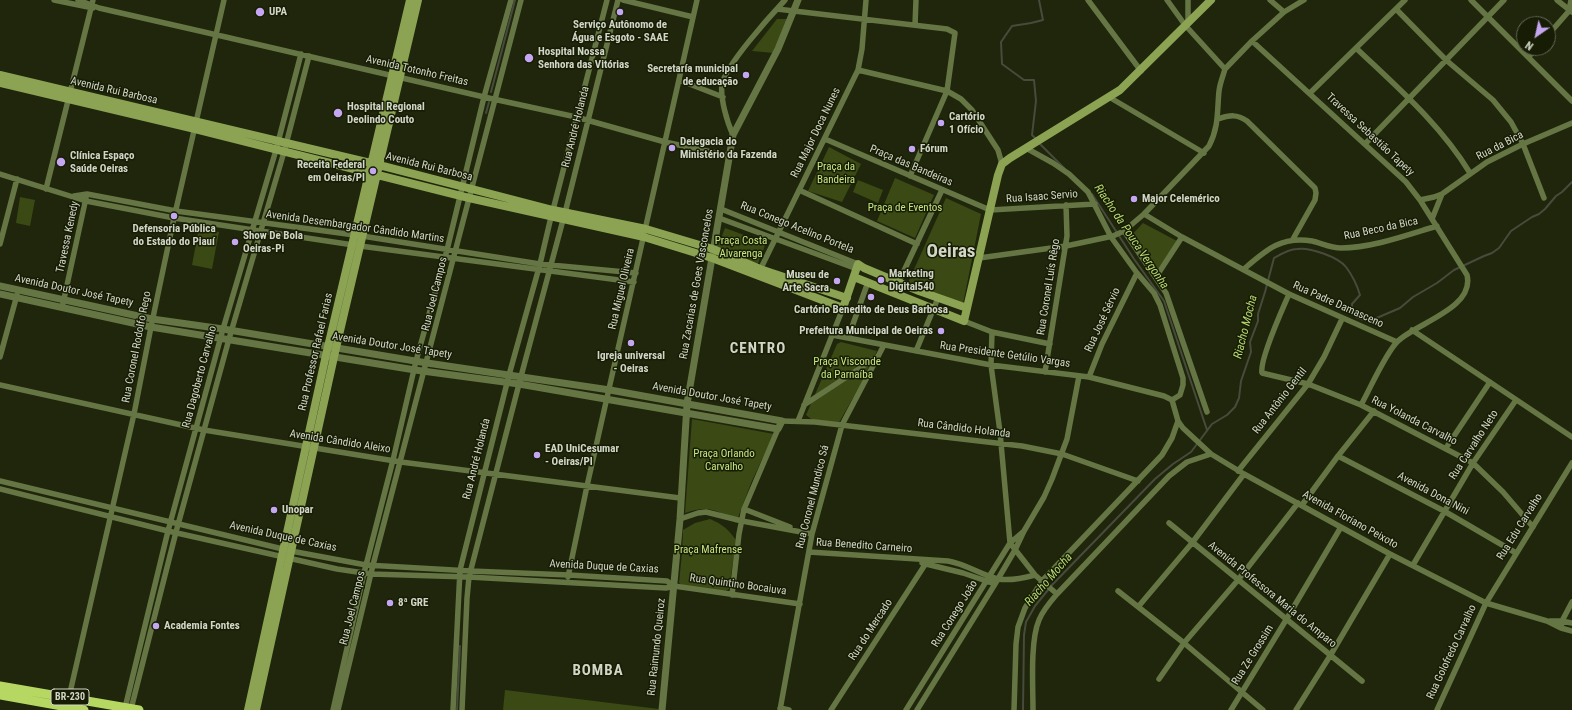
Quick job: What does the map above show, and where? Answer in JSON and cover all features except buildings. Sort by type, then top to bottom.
[{"type":"highway","name":"BR-230","points":[[0,686],[26,695],[82,710]]},
{"type":"highway","name":"BR-230","points":[[0,695],[69,697],[132,709]]},
{"type":"main road","name":"Rua Professor Rafael Farias","points":[[375,165],[391,76],[410,0]]},
{"type":"main road","name":"Rua Professor Rafael Farias","points":[[248,710],[286,553],[356,238],[372,174],[400,77],[418,0]]},
{"type":"main road","points":[[858,269],[868,282],[964,321],[1002,164],[1007,159],[1109,98],[1141,71],[1210,0]]},
{"type":"main road","name":"Avenida Rui Barbosa","points":[[0,75],[106,104],[196,125],[283,142],[463,186],[552,214]]},
{"type":"main road","name":"Avenida Rui Barbosa","points":[[0,83],[70,95]]},
{"type":"main road","name":"Avenida Rui Barbosa","points":[[196,125],[280,151],[460,196],[645,233],[712,254],[759,272],[843,308]]},
{"type":"main road","name":"Rua Professor Rafael Farias","points":[[332,347],[360,246],[356,238]]},
{"type":"main road","points":[[843,308],[858,269]]},
{"type":"main road","name":"Rua Conego Acelino Portela","points":[[858,269],[899,282],[967,308]]},
{"type":"main road","name":"Avenida Rui Barbosa","points":[[759,272],[847,298]]},
{"type":"main road","name":"Rua Professor Rafael Farias","points":[[256,710],[286,553]]},
{"type":"street","name":"Avenida Totonho Freitas","points":[[54,0],[92,4]]},
{"type":"street","name":"Avenida Totonho Freitas","points":[[78,0],[92,4],[99,8],[496,100],[576,117],[665,142],[730,156]]},
{"type":"street","name":"Rua Coronel Rodolfo Rego","points":[[69,697],[134,414],[152,319],[224,0]]},
{"type":"street","name":"Rua Joel Campos","points":[[333,710],[364,573],[393,460],[416,361],[447,250],[484,97],[511,0]]},
{"type":"street","name":"Rua Joel Campos","points":[[338,710],[373,566],[425,372],[521,0]]},
{"type":"street","name":"Rua André Holanda","points":[[453,710],[460,570],[508,378],[539,267],[576,117],[608,0]]},
{"type":"street","name":"Rua André Holanda","points":[[462,710],[467,598],[470,574],[520,380],[551,268],[618,0]]},
{"type":"street","points":[[623,0],[693,17]]},
{"type":"street","name":"Rua Miguel Oliveira","points":[[567,583],[587,486],[608,399],[697,0]]},
{"type":"street","points":[[733,135],[725,112],[723,97],[722,86],[727,70],[785,0]]},
{"type":"street","name":"Rua Zacarias de Goes Vasconcelos","points":[[674,586],[680,519],[680,498],[687,404],[733,135],[778,49],[798,0]]},
{"type":"street","name":"Rua Major Doca Nunes","points":[[759,272],[858,70],[865,20],[866,0]]},
{"type":"street","points":[[915,25],[916,0]]},
{"type":"street","points":[[1088,0],[1141,71]]},
{"type":"street","points":[[1167,0],[1225,69]]},
{"type":"street","points":[[1186,23],[1188,0]]},
{"type":"street","points":[[1270,0],[1284,12]]},
{"type":"street","points":[[979,258],[1066,246],[1112,236],[1123,232],[1144,214],[1204,153],[1212,140],[1218,119],[1220,88],[1225,69],[1252,40],[1284,12],[1304,0]]},
{"type":"street","points":[[1310,93],[1405,0]]},
{"type":"street","points":[[1470,0],[1572,101]]},
{"type":"street","points":[[1365,144],[1504,0]]},
{"type":"street","points":[[1557,0],[1571,11]]},
{"type":"street","points":[[1556,27],[1571,11],[1571,0]]},
{"type":"street","points":[[46,189],[92,4]]},
{"type":"street","points":[[777,9],[947,29],[955,33],[947,91],[910,176]]},
{"type":"street","points":[[1396,9],[1446,60],[1493,100],[1510,122],[1523,144],[1544,198]]},
{"type":"street","name":"Travessa Sebastião Tapety","points":[[1252,40],[1406,182],[1420,200],[1464,268],[1468,280],[1465,293],[1452,307],[1431,321],[1412,330]]},
{"type":"street","points":[[1356,48],[1408,98],[1447,139],[1470,173]]},
{"type":"street","name":"Rua Dagoberto Carvalho","points":[[283,142],[301,54]]},
{"type":"street","name":"Rua Dagoberto Carvalho","points":[[132,709],[168,531],[223,329],[309,56]]},
{"type":"street","points":[[858,70],[947,91],[972,110],[995,145],[1002,164]]},
{"type":"street","points":[[679,80],[723,97]]},
{"type":"street","points":[[1109,98],[1204,153]]},
{"type":"street","points":[[1218,119],[1234,115],[1240,116],[1247,121],[1315,188],[1315,200],[1293,239]]},
{"type":"street","name":"Rua da Bica","points":[[1420,200],[1442,194],[1470,173],[1501,155],[1572,123]]},
{"type":"street","name":"Praça das Bandeiras","points":[[825,139],[990,210]]},
{"type":"street","points":[[1028,147],[1069,174],[1088,192],[1102,222],[1137,273],[1154,293],[1160,304],[1183,378],[1183,385],[1180,395],[1172,400]]},
{"type":"street","name":"Rua Dagoberto Carvalho","points":[[132,709],[178,524],[229,339],[264,224],[280,151]]},
{"type":"street","name":"Avenida Desembargador Cândido Martins","points":[[0,174],[86,201],[174,218],[262,231],[356,238]]},
{"type":"street","points":[[0,244],[17,179]]},
{"type":"street","points":[[799,190],[917,244]]},
{"type":"street","points":[[894,292],[942,190]]},
{"type":"street","name":"Avenida Desembargador Cândido Martins","points":[[73,196],[87,194],[176,211],[356,238],[456,251],[539,267]]},
{"type":"street","name":"Travessa Kenedy","points":[[63,304],[87,194]]},
{"type":"street","points":[[1432,219],[1442,194]]},
{"type":"street","name":"Rua Isaac Servio","points":[[990,210],[1094,204]]},
{"type":"street","name":"Rua Coronel Luís Rêgo","points":[[1045,372],[1066,246],[1068,227],[1066,206]]},
{"type":"street","name":"Rua Conego Acelino Portela","points":[[721,209],[778,232],[858,269]]},
{"type":"street","points":[[1144,214],[1182,237],[1244,269]]},
{"type":"street","name":"Rua Conego Acelino Portela","points":[[719,218],[858,269]]},
{"type":"street","name":"Rua Beco da Bica","points":[[1244,269],[1268,249],[1277,244],[1293,239],[1311,241],[1340,248],[1352,247],[1410,235],[1436,226]]},
{"type":"street","points":[[1123,232],[1166,293],[1207,412]]},
{"type":"street","points":[[1156,278],[1182,237]]},
{"type":"street","name":"Avenida Desembargador Cândido Martins","points":[[360,246],[539,267],[636,273]]},
{"type":"street","name":"Avenida Desembargador Cândido Martins","points":[[551,268],[634,282]]},
{"type":"street","name":"Rua Padre Damasceno","points":[[1244,269],[1289,294],[1342,319],[1397,342]]},
{"type":"street","name":"Rua José Sérvio","points":[[1089,377],[1100,349],[1137,273]]},
{"type":"street","points":[[848,338],[868,282]]},
{"type":"street","name":"Avenida Doutor José Tapety","points":[[0,286],[17,295]]},
{"type":"street","name":"Avenida Doutor José Tapety","points":[[0,294],[17,295],[152,319],[223,329],[416,361],[520,380],[608,399],[778,429]]},
{"type":"street","name":"Rua Yolanda Carvalho","points":[[1289,294],[1265,357],[1261,369],[1262,373],[1308,384],[1361,405],[1474,463],[1503,492],[1533,527]]},
{"type":"street","points":[[0,357],[17,295]]},
{"type":"street","points":[[916,351],[938,298]]},
{"type":"street","name":"Avenida Doutor José Tapety","points":[[63,304],[151,327],[425,372],[508,378]]},
{"type":"street","points":[[798,421],[843,308]]},
{"type":"street","name":"Rua Antônio Gentil","points":[[1238,471],[1308,384],[1324,357],[1342,319]]},
{"type":"street","points":[[964,321],[992,332],[1050,344]]},
{"type":"street","points":[[1361,405],[1397,342],[1412,330],[1572,436]]},
{"type":"street","points":[[992,332],[991,365],[1001,442],[1010,543],[1035,575],[1056,593]]},
{"type":"street","name":"Rua Presidente Getúlio Vargas","points":[[832,335],[991,365],[1089,377],[1164,396],[1172,400]]},
{"type":"street","name":"Rua Coronel Mundico Sá","points":[[780,709],[812,534],[842,426],[884,345]]},
{"type":"street","points":[[804,405],[878,357]]},
{"type":"street","name":"Rua Conego João","points":[[917,710],[997,581],[1044,498],[1062,454],[1071,421],[1079,376]]},
{"type":"street","name":"Avenida Doutor José Tapety","points":[[520,380],[610,390],[782,421]]},
{"type":"street","points":[[1446,448],[1490,382]]},
{"type":"street","name":"Avenida Cândido Aleixo","points":[[0,385],[204,430],[401,462],[496,473],[680,498]]},
{"type":"street","name":"Avenida Floriano Peixoto","points":[[1172,400],[1178,421],[1183,428],[1211,454],[1238,471],[1390,554],[1486,603],[1547,621],[1561,628],[1572,631]]},
{"type":"street","name":"Rua Carvalho Neto","points":[[1413,565],[1444,511],[1516,400]]},
{"type":"street","points":[[1159,679],[1184,643],[1238,580],[1374,411]]},
{"type":"street","points":[[732,595],[744,509],[782,421]]},
{"type":"street","name":"Rua Cândido Holanda","points":[[782,421],[798,421],[1001,442],[1062,454],[1138,481]]},
{"type":"street","points":[[1014,710],[1016,644],[1018,627],[1025,608],[1043,582],[1162,455],[1168,446],[1178,421]]},
{"type":"street","points":[[1033,710],[1034,635],[1039,619],[1056,593],[1169,476],[1187,462],[1211,454]]},
{"type":"street","name":"Avenida Dona Nini","points":[[1338,456],[1444,511],[1516,553]]},
{"type":"street","name":"Rua Edu Carvalho","points":[[1486,603],[1572,463]]},
{"type":"street","points":[[1138,607],[1192,543],[1244,474]]},
{"type":"street","name":"Avenida Duque de Caxias","points":[[0,482],[178,524],[364,573],[460,577],[470,574],[569,574],[667,581],[674,586]]},
{"type":"street","name":"Avenida Duque de Caxias","points":[[0,489],[168,531],[286,553],[366,565],[460,570],[470,574],[567,583],[666,588],[674,586]]},
{"type":"street","points":[[744,509],[801,532]]},
{"type":"street","points":[[680,519],[706,512],[742,521],[812,534]]},
{"type":"street","name":"Avenida Professora Maria do Amparo","points":[[1169,523],[1362,681]]},
{"type":"street","name":"Rua Ze Grossim","points":[[1231,710],[1341,527]]},
{"type":"street","name":"Rua Conego João","points":[[906,710],[1010,543],[1024,531]]},
{"type":"street","name":"Rua Benedito Carneiro","points":[[809,552],[917,560],[926,562],[954,562],[997,581]]},
{"type":"street","points":[[1296,710],[1330,656],[1390,554]]},
{"type":"street","name":"Rua do Mercado","points":[[831,710],[926,562]]},
{"type":"street","points":[[997,581],[1024,578],[1035,575]]},
{"type":"street","name":"Rua Quintino Bocaiuva","points":[[674,586],[800,604]]},
{"type":"street","name":"Rua Raimundo Queiroz","points":[[662,710],[674,586]]},
{"type":"street","points":[[1118,591],[1184,643],[1263,710]]},
{"type":"street","points":[[1561,628],[1562,621],[1572,602]]},
{"type":"street","name":"Rua Golofredo Carvalho","points":[[1437,710],[1486,603]]},
{"type":"street","name":"Avenida Floriano Peixoto","points":[[1547,621],[1572,623]]},
{"type":"street","points":[[923,683],[931,688]]},
{"type":"street","points":[[780,709],[789,710]]},
{"type":"green space","points":[[777,19],[791,19],[774,53],[752,51]]},
{"type":"green space","name":"Praça da Bandeira","points":[[829,147],[861,164],[842,202],[808,191]]},
{"type":"green space","name":"Praça de Eventos","points":[[895,178],[934,195],[915,238],[877,221]]},
{"type":"green space","points":[[858,180],[883,190],[878,203],[853,192]]},
{"type":"green space","points":[[20,197],[35,200],[30,226],[16,223]]},
{"type":"green space","points":[[946,198],[981,214],[963,304],[907,285]]},
{"type":"green space","points":[[1143,223],[1177,241],[1158,269],[1130,237]]},
{"type":"green space","points":[[199,228],[219,232],[212,269],[192,265]]},
{"type":"green space","name":"Praça Costa Alvarenga","points":[[725,228],[766,243],[757,266],[716,251]]},
{"type":"green space","name":"Praça Visconde da Parnaíba","points":[[841,342],[877,351],[837,426],[815,422],[806,415],[837,344]]},
{"type":"green space","name":"Praça Orlando Carvalho","points":[[692,419],[774,434],[751,483],[736,523],[723,514],[712,510],[700,509],[685,513]]},
{"type":"green space","name":"Praça Mafrense","points":[[710,519],[724,527],[736,540],[729,589],[724,592],[682,585],[679,583],[683,530],[695,523]]},
{"type":"green space","points":[[505,690],[659,709],[503,710]]},
{"type":"waterway","points":[[491,92],[515,0]]},
{"type":"waterway","name":"Riacho da Pouca Vergonha","points":[[1036,139],[1032,135],[1036,101],[1034,80],[1024,80],[1002,64],[1001,42],[1012,26],[1043,20],[1039,0]]},
{"type":"waterway","points":[[486,113],[489,102]]},
{"type":"waterway","name":"Riacho da Pouca Vergonha","points":[[1039,143],[1064,168]]},
{"type":"waterway","name":"Riacho Mocha","points":[[1023,710],[1024,635],[1026,622],[1035,606],[1052,585],[1155,479],[1173,464],[1191,452],[1212,424],[1227,415],[1235,407],[1239,398],[1241,381],[1251,352],[1250,342],[1258,321],[1258,314],[1274,258],[1282,253],[1294,249],[1303,249],[1316,251],[1330,256],[1342,263],[1356,284],[1360,295],[1352,304],[1352,310],[1356,317],[1364,320],[1371,320],[1400,308],[1413,297],[1437,283],[1454,270],[1492,253],[1499,248],[1511,231],[1539,214],[1572,182]]},
{"type":"waterway","name":"Riacho da Pouca Vergonha","points":[[1092,194],[1134,259],[1164,301],[1207,430]]},
{"type":"waterway","points":[[457,710],[460,646]]},
{"type":"place","name":"UPA","points":[[260,12]]},
{"type":"place","name":"Serviço Autônomo de Água e Esgoto - SAAE","points":[[620,12]]},
{"type":"place","name":"Hospital Nossa Senhora das Vitórias","points":[[529,58]]},
{"type":"place","name":"Secretaría municipal de educação","points":[[746,75]]},
{"type":"place","name":"Hospital Regional Deolindo Couto","points":[[338,113]]},
{"type":"place","name":"Cartório 1 Ofício","points":[[941,123]]},
{"type":"place","name":"Delegacia do Ministério da Fazenda","points":[[672,148]]},
{"type":"place","name":"Fórum","points":[[912,149]]},
{"type":"place","name":"Clínica Espaço Saúde Oeiras","points":[[61,162]]},
{"type":"place","name":"Receita Federal em Oeiras/PI","points":[[373,171]]},
{"type":"place","name":"Major Celemérico","points":[[1134,199]]},
{"type":"place","name":"Defensoria Pública do Estado do Piauí","points":[[174,216]]},
{"type":"place","name":"Show De Bola Oeiras-Pi","points":[[235,242]]},
{"type":"place","name":"Marketing Digital540","points":[[881,280]]},
{"type":"place","name":"Museu de Arte Sacra","points":[[837,281]]},
{"type":"place","name":"Cartório Benedito de Deus Barbosa","points":[[871,297]]},
{"type":"place","name":"Prefeitura Municipal de Oeiras","points":[[941,331]]},
{"type":"place","name":"Igreja universal - Oeiras","points":[[631,343]]},
{"type":"place","name":"EAD UniCesumar - Oeiras/PI","points":[[537,455]]},
{"type":"place","name":"Unopar","points":[[274,510]]},
{"type":"place","name":"8ª GRE","points":[[390,603]]},
{"type":"place","name":"Academia Fontes","points":[[156,626]]},
{"type":"district","name":"Oeiras","points":[[951,252]]},
{"type":"district","name":"CENTRO","points":[[758,349]]},
{"type":"district","name":"BOMBA","points":[[598,671]]}]
